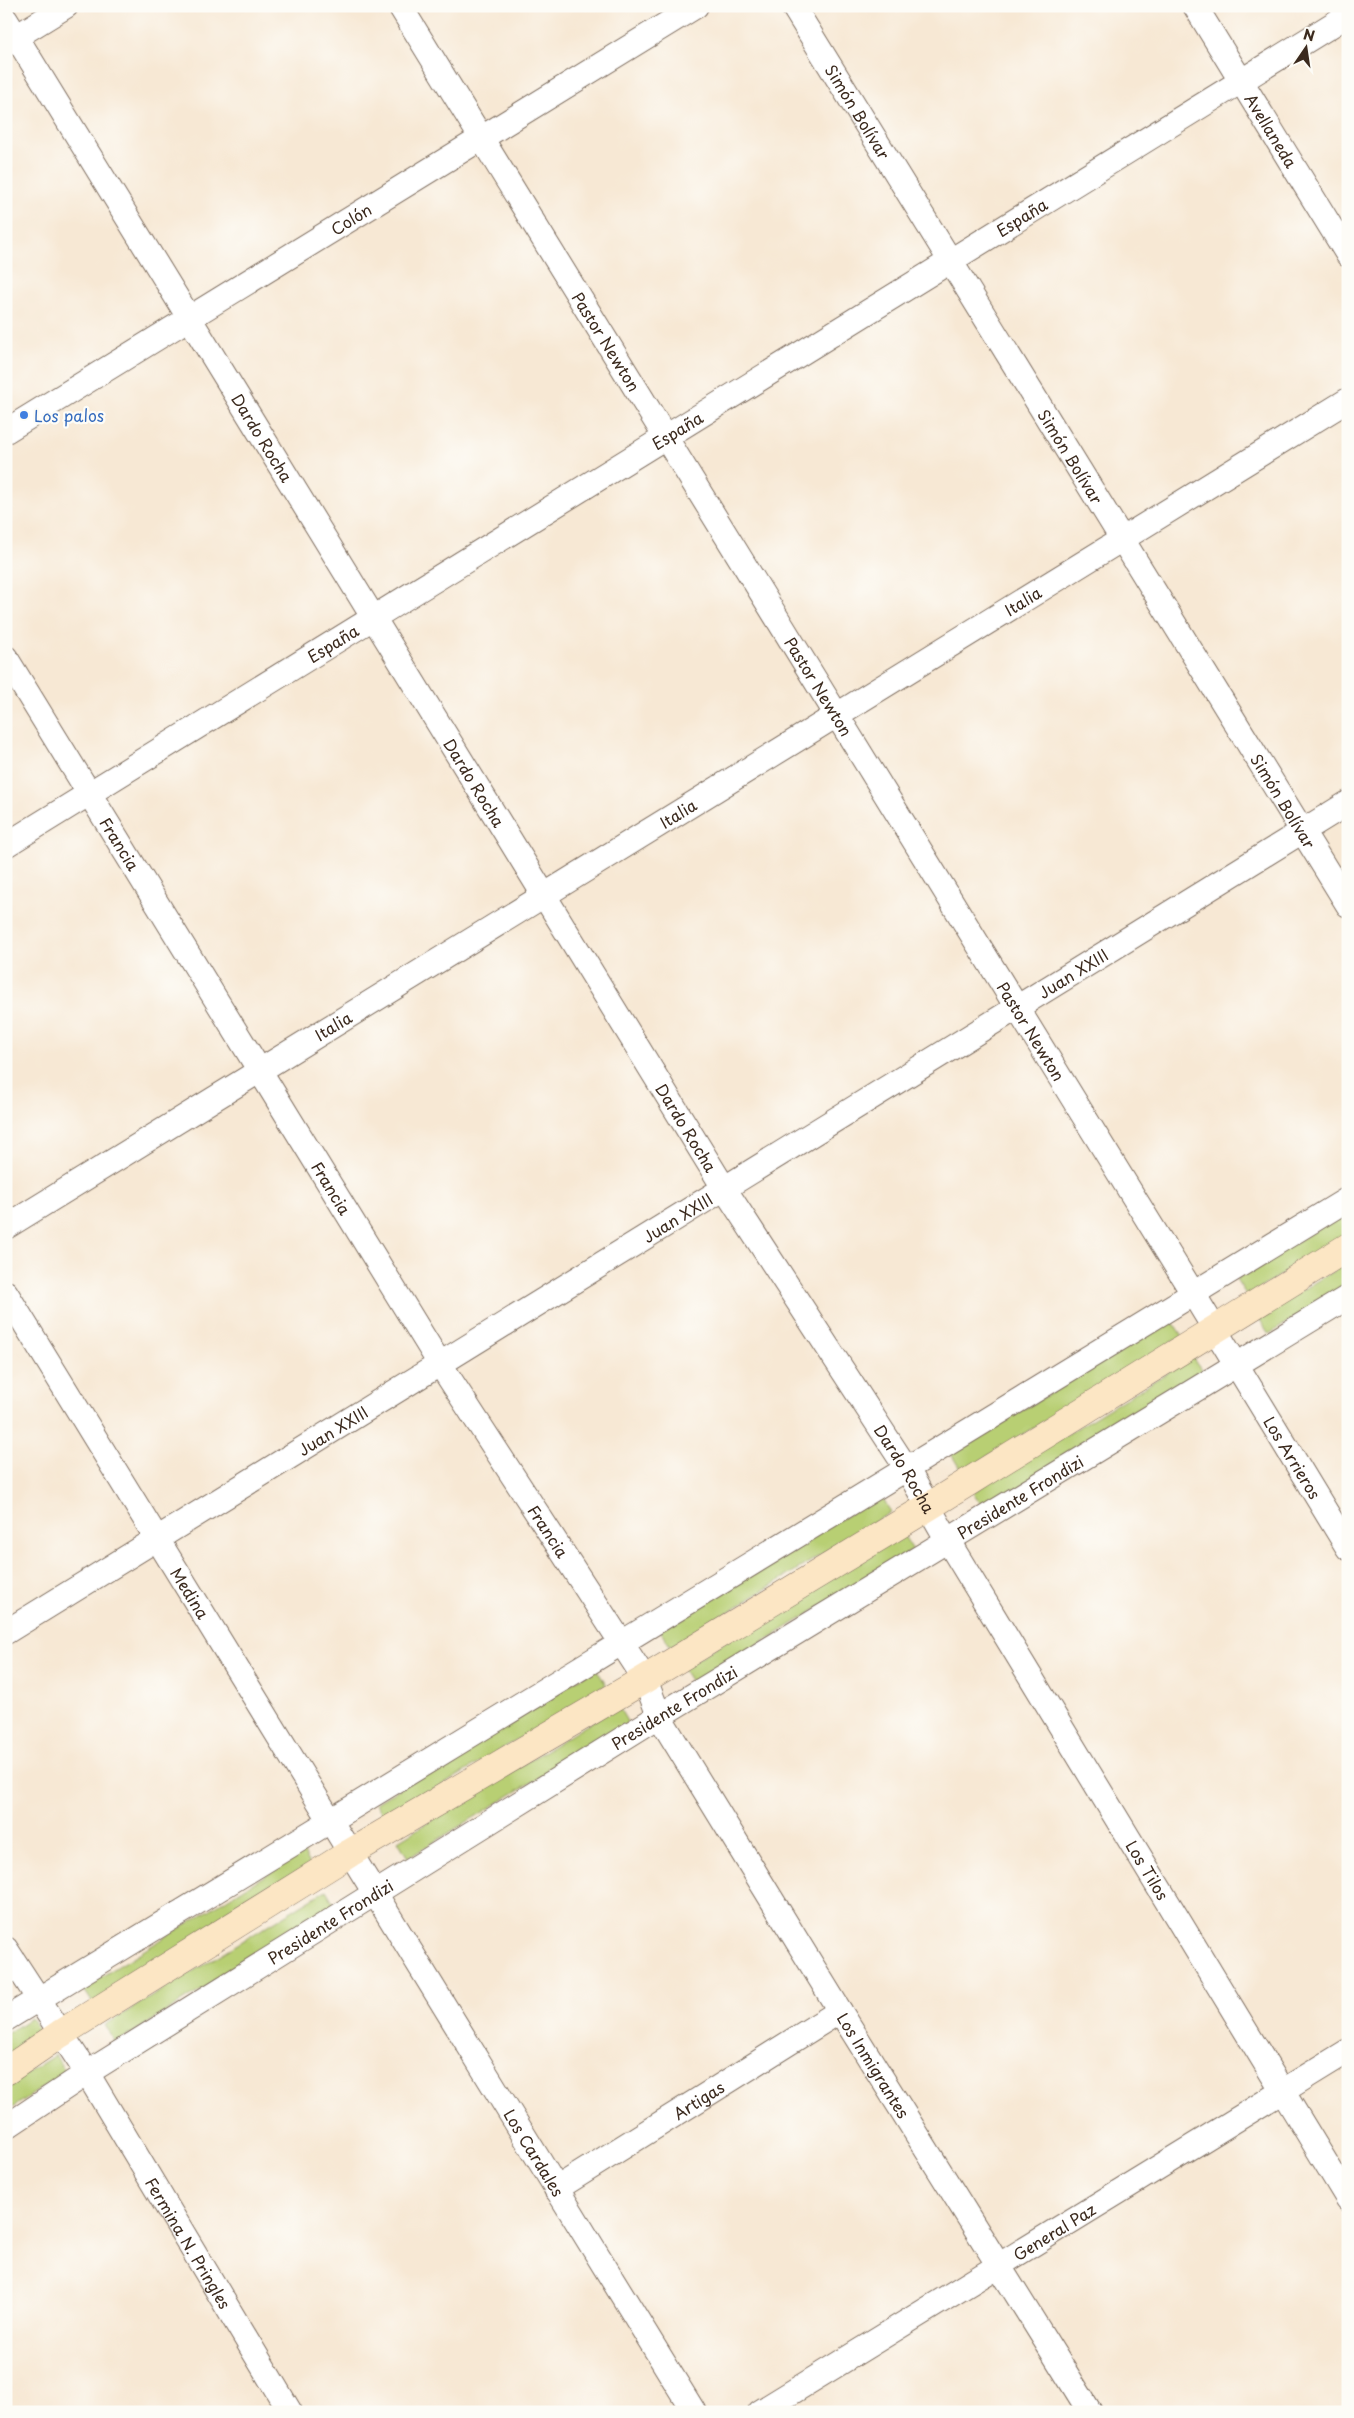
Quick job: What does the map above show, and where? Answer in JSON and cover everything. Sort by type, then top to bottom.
[{"type":"main road","points":[[6,2071],[60,2034],[350,1853],[644,1679],[928,1507],[1348,1247]]},
{"type":"street","points":[[10,34],[66,6]]},
{"type":"street","name":"Pastor Newton","points":[[400,6],[1216,1330],[1236,1366]]},
{"type":"street","name":"Colón","points":[[6,431],[696,6]]},
{"type":"street","name":"Simón Bolívar","points":[[793,6],[951,260],[1301,832],[1348,905]]},
{"type":"street","name":"Avellaneda","points":[[1195,6],[1348,255]]},
{"type":"street","name":"España","points":[[6,844],[1348,15]]},
{"type":"street","name":"Dardo Rocha","points":[[10,34],[374,617],[724,1188],[907,1469],[948,1541]]},
{"type":"street","name":"Italia","points":[[6,1227],[1348,400]]},
{"type":"street","name":"Francia","points":[[6,658],[440,1364],[644,1679],[659,1716]]},
{"type":"street","name":"Juan XXIII","points":[[6,1632],[1348,803]]},
{"type":"street","points":[[6,2019],[37,1998],[330,1822],[1348,1199]]},
{"type":"street","name":"Medina","points":[[6,1293],[374,1893]]},
{"type":"street","name":"Presidente Frondizi","points":[[6,2127],[87,2073],[659,1716],[1348,1297]]},
{"type":"street","name":"Los Arrieros","points":[[1236,1366],[1348,1548]]},
{"type":"street","name":"Los Tilos","points":[[948,1541],[1281,2092],[1348,2199]]},
{"type":"street","name":"Los Inmigrantes","points":[[659,1716],[1090,2412]]},
{"type":"street","name":"Los Cardales","points":[[374,1893],[694,2412]]},
{"type":"street","name":"Fermina N. Pringles","points":[[6,1949],[87,2073],[290,2412]]},
{"type":"street","name":"Artigas","points":[[556,2189],[840,2011]]},
{"type":"street","name":"General Paz","points":[[760,2412],[1348,2051]]},
{"type":"green space","points":[[1348,1210],[1348,1234],[1247,1296],[1236,1279]]},
{"type":"green space","points":[[1348,1262],[1348,1285],[1269,1334],[1258,1317]]},
{"type":"green space","points":[[1171,1319],[1182,1336],[962,1472],[951,1454]]},
{"type":"green space","points":[[1193,1357],[1204,1374],[984,1509],[973,1492]]},
{"type":"green space","points":[[880,1495],[891,1512],[671,1647],[660,1630]]},
{"type":"green space","points":[[902,1533],[913,1550],[693,1685],[682,1668]]},
{"type":"green space","points":[[596,1668],[606,1685],[386,1820],[376,1803]]},
{"type":"green space","points":[[618,1706],[628,1723],[408,1858],[398,1841]]},
{"type":"green space","points":[[303,1852],[314,1870],[94,2005],[83,1988]]},
{"type":"green space","points":[[326,1890],[336,1907],[116,2043],[105,2025]]},
{"type":"green space","points":[[31,2018],[42,2035],[6,2059],[6,2034]]},
{"type":"green space","points":[[55,2055],[66,2072],[6,2112],[6,2087]]},
{"type":"place","name":"Los palos","points":[[24,415]]}]
